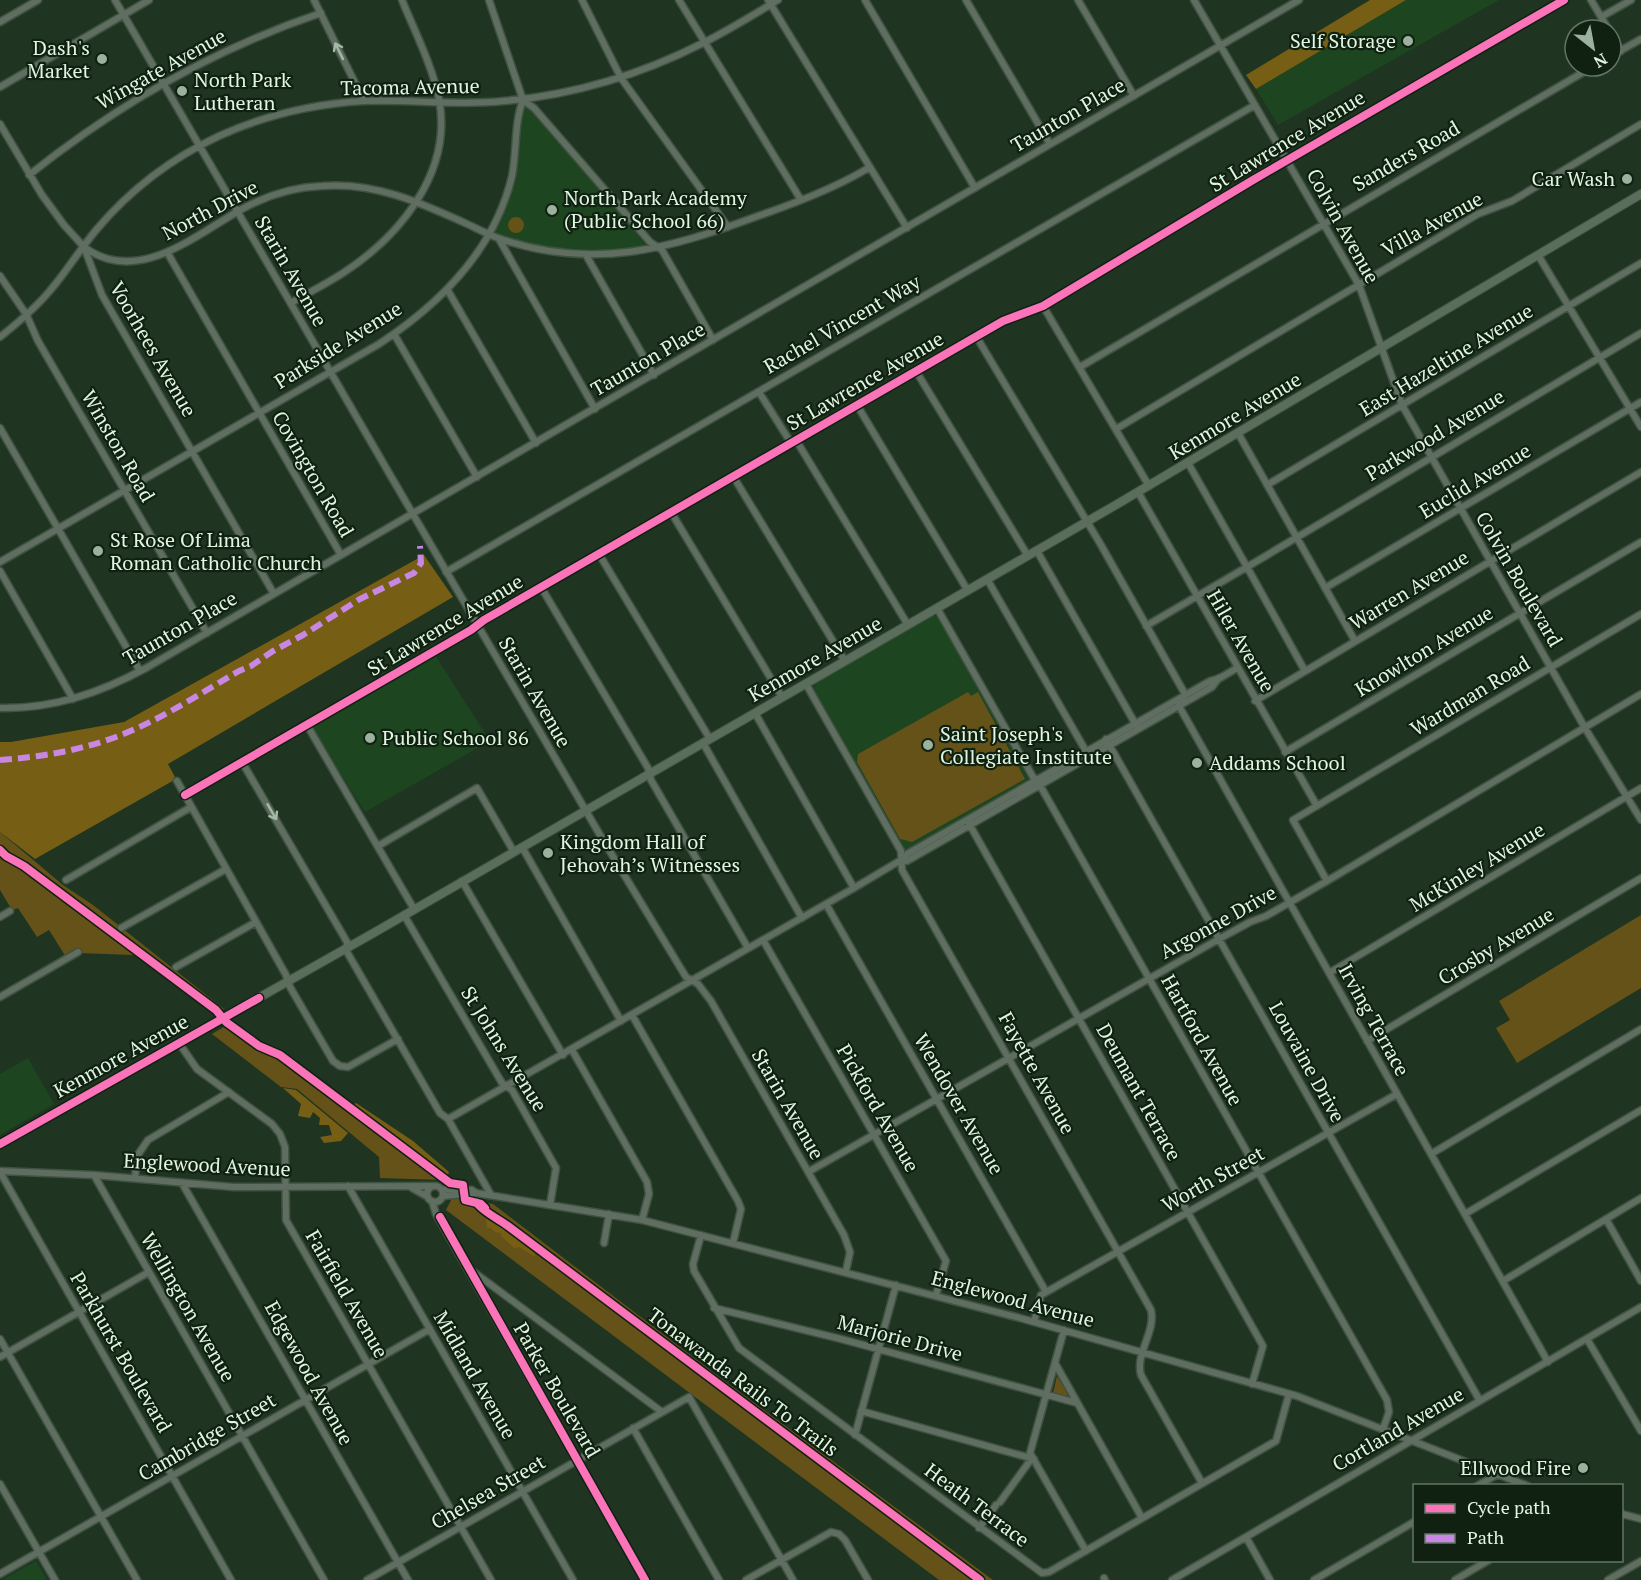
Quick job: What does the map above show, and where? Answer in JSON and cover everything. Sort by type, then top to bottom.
[{"type":"main road","name":"Kenmore Avenue","points":[[0,1144],[968,591],[1641,194]]},
{"type":"street","points":[[0,22],[38,0]]},
{"type":"street","name":"Starin Avenue","points":[[115,0],[586,810],[686,977],[698,984],[711,1001],[848,1244],[850,1252],[846,1271]]},
{"type":"street","points":[[0,87],[149,0]]},
{"type":"street","points":[[314,0],[364,101]]},
{"type":"street","points":[[291,303],[343,273],[365,257],[390,233],[416,202],[428,182],[437,158],[441,134],[439,102],[428,64],[402,0]]},
{"type":"street","name":"Parkside Avenue","points":[[0,562],[394,334],[421,313],[447,288],[476,255],[489,235],[506,198],[516,157],[520,109],[523,100],[489,0]]},
{"type":"street","points":[[582,0],[621,78],[728,227]]},
{"type":"street","points":[[679,0],[801,200]]},
{"type":"street","name":"Tacoma Avenue","points":[[0,337],[52,288],[116,208],[146,181],[200,146],[229,132],[277,116],[328,105],[364,101],[484,103],[523,100],[621,78],[705,42],[769,2],[778,0]]},
{"type":"street","points":[[865,0],[975,188]]},
{"type":"street","points":[[966,0],[1050,144]]},
{"type":"street","points":[[1078,0],[1134,96]]},
{"type":"street","name":"Colvin Avenue","points":[[1194,0],[1359,285],[1383,347]]},
{"type":"street","name":"Taunton Place","points":[[2,708],[41,706],[73,699],[113,685],[140,671],[413,515],[1297,0]]},
{"type":"street","name":"St Lawrence Avenue","points":[[185,795],[976,336],[1008,318],[1043,306],[1287,160],[1564,0]]},
{"type":"street","points":[[1592,0],[1601,17],[1631,0]]},
{"type":"street","points":[[769,2],[907,228]]},
{"type":"street","name":"Wingate Avenue","points":[[29,175],[96,125],[164,83],[238,45],[321,13]]},
{"type":"street","points":[[1623,50],[1641,39]]},
{"type":"street","name":"Sanders Road","points":[[1080,367],[1573,78]]},
{"type":"street","points":[[523,100],[534,108],[650,242],[658,248],[714,340]]},
{"type":"street","name":"Rachel Vincent Way","points":[[446,572],[1255,105]]},
{"type":"street","name":"Voorhees Avenue","points":[[0,124],[54,213],[84,247],[102,295],[274,594]]},
{"type":"street","name":"Villa Avenue","points":[[1116,429],[1478,214],[1512,201],[1641,124]]},
{"type":"street","points":[[499,238],[541,249],[586,255],[622,254],[658,248],[728,227],[801,200],[870,167]]},
{"type":"street","name":"North Drive","points":[[84,247],[96,256],[123,262],[148,259],[167,252],[237,212],[284,191],[323,185],[375,189],[416,202],[499,238]]},
{"type":"street","points":[[499,238],[595,409]]},
{"type":"street","name":"Covington Road","points":[[167,252],[341,555]]},
{"type":"street","points":[[586,255],[654,375]]},
{"type":"street","points":[[1538,255],[1641,427]]},
{"type":"street","name":"East Hazeltine Avenue","points":[[1268,484],[1641,263]]},
{"type":"street","name":"Winston Road","points":[[0,276],[26,314],[38,341],[207,633]]},
{"type":"street","points":[[447,288],[536,443]]},
{"type":"street","points":[[1043,306],[1149,486]]},
{"type":"street","name":"Parkwood Avenue","points":[[1146,626],[1641,333]]},
{"type":"street","points":[[394,334],[477,477]]},
{"type":"street","points":[[976,336],[1088,521],[1185,694]]},
{"type":"street","name":"Colvin Boulevard","points":[[1383,347],[1402,405],[1585,728],[1641,820]]},
{"type":"street","points":[[916,371],[1028,556]]},
{"type":"street","points":[[759,392],[793,441],[908,625]]},
{"type":"street","name":"Euclid Avenue","points":[[1325,588],[1641,402]]},
{"type":"street","points":[[857,405],[968,591]]},
{"type":"street","points":[[0,428],[140,671]]},
{"type":"street","points":[[1238,433],[1355,641]]},
{"type":"street","points":[[1188,463],[1305,671]]},
{"type":"street","name":"Warren Avenue","points":[[1255,701],[1641,472]]},
{"type":"street","points":[[733,476],[845,661]]},
{"type":"street","name":"Hiler Avenue","points":[[1138,492],[1255,701],[1317,806]]},
{"type":"street","points":[[671,512],[782,697]]},
{"type":"street","name":"Knowlton Avenue","points":[[1286,752],[1641,542]]},
{"type":"street","points":[[1037,551],[1138,730]]},
{"type":"street","points":[[599,554],[706,741],[802,918]]},
{"type":"street","points":[[0,571],[73,699]]},
{"type":"street","points":[[987,579],[1089,758]]},
{"type":"street","points":[[541,587],[748,948]]},
{"type":"street","name":"Hartford Avenue","points":[[937,608],[1387,1400],[1389,1412],[1383,1429]]},
{"type":"street","name":"Wardman Road","points":[[1327,881],[1293,820],[1641,614]]},
{"type":"street","points":[[448,1119],[854,888],[901,860],[907,854],[1089,758],[1134,723],[1237,668]]},
{"type":"street","points":[[1038,783],[1085,751],[1138,730],[1212,687],[1220,678]]},
{"type":"street","name":"Fayette Avenue","points":[[806,684],[901,851],[902,870],[1152,1315],[1139,1366],[1140,1375],[1202,1483]]},
{"type":"street","points":[[1179,706],[1185,694]]},
{"type":"street","name":"Argonne Drive","points":[[808,1172],[1219,939],[1327,881],[1641,694]]},
{"type":"street","points":[[0,701],[2,708]]},
{"type":"street","name":"Irving Terrace","points":[[1179,706],[1548,1362]]},
{"type":"street","points":[[755,713],[854,888]]},
{"type":"street","points":[[307,725],[414,909]]},
{"type":"street","name":"Louvaine Drive","points":[[1108,743],[1480,1401]]},
{"type":"street","points":[[242,762],[347,940],[347,952],[440,1113],[448,1119],[491,1195]]},
{"type":"street","points":[[177,781],[333,1061],[340,1066],[348,1067],[398,1039]]},
{"type":"street","points":[[378,846],[477,788],[514,852]]},
{"type":"street","name":"McKinley Avenue","points":[[1329,973],[1641,788]]},
{"type":"street","points":[[66,880],[191,807]]},
{"type":"street","name":"Deumant Terrace","points":[[969,823],[1263,1346],[1252,1383]]},
{"type":"street","points":[[522,847],[621,1021]]},
{"type":"street","points":[[121,928],[226,869]]},
{"type":"street","name":"Crosby Avenue","points":[[1367,1041],[1641,878]]},
{"type":"street","points":[[462,881],[563,1055]]},
{"type":"street","name":"Wendover Avenue","points":[[826,904],[1046,1292]]},
{"type":"street","points":[[0,917],[10,911]]},
{"type":"street","name":"St Johns Avenue","points":[[404,915],[502,1083],[512,1090],[556,1168],[550,1205]]},
{"type":"street","points":[[176,967],[256,922]]},
{"type":"street","name":"Pickford Avenue","points":[[763,940],[945,1261],[936,1295]]},
{"type":"street","points":[[0,997],[78,952]]},
{"type":"street","points":[[632,1015],[738,1201],[741,1209],[733,1243]]},
{"type":"street","points":[[1431,1154],[1641,1029]]},
{"type":"street","name":"Fairfield Avenue","points":[[179,1043],[194,1065],[272,1124],[280,1134],[285,1147],[286,1220],[491,1580]]},
{"type":"street","points":[[572,1050],[647,1182],[649,1194],[642,1220]]},
{"type":"street","points":[[135,1178],[137,1156],[148,1140],[229,1092]]},
{"type":"street","name":"Worth Street","points":[[1046,1292],[1397,1094]]},
{"type":"street","points":[[1465,1214],[1641,1110]]},
{"type":"street","name":"Englewood Avenue","points":[[0,1172],[94,1175],[233,1187],[412,1188],[437,1186],[442,1194]]},
{"type":"street","name":"Parkhurst Boulevard","points":[[0,1172],[231,1580]]},
{"type":"street","name":"Wellington Avenue","points":[[94,1175],[324,1580]]},
{"type":"street","name":"Edgewood Avenue","points":[[182,1183],[408,1580]]},
{"type":"street","name":"Midland Avenue","points":[[348,1186],[573,1580]]},
{"type":"street","points":[[430,1199],[428,1190],[432,1186]]},
{"type":"street","name":"Englewood Avenue","points":[[412,1188],[437,1201],[442,1194],[469,1190],[642,1220],[846,1271],[1289,1394],[1526,1484]]},
{"type":"street","points":[[440,1217],[439,1205],[442,1194]]},
{"type":"street","points":[[1503,1281],[1641,1198]]},
{"type":"street","name":"Parker Boulevard","points":[[430,1199],[645,1580]]},
{"type":"street","points":[[604,1243],[609,1214]]},
{"type":"street","points":[[1606,1219],[1641,1281]]},
{"type":"street","name":"Heath Terrace","points":[[701,1235],[693,1270],[739,1348],[1042,1573],[1049,1572],[1276,1441],[1289,1394]]},
{"type":"street","points":[[468,1267],[662,1412]]},
{"type":"street","points":[[0,1357],[149,1272]]},
{"type":"street","points":[[855,1435],[896,1285]]},
{"type":"street","points":[[1034,1322],[1041,1295],[1046,1292]]},
{"type":"street","name":"Cortland Avenue","points":[[1172,1580],[1641,1307]]},
{"type":"street","name":"Marjorie Drive","points":[[714,1308],[1077,1403]]},
{"type":"street","name":"Cambridge Street","points":[[0,1574],[430,1329]]},
{"type":"street","points":[[1064,1330],[1030,1453],[1086,1551]]},
{"type":"street","points":[[0,1339],[136,1580]]},
{"type":"street","points":[[1587,1339],[1641,1431]]},
{"type":"street","points":[[1055,1363],[1142,1518]]},
{"type":"street","name":"Chelsea Street","points":[[367,1580],[688,1397],[781,1560]]},
{"type":"street","points":[[861,1412],[1033,1458]]},
{"type":"street","points":[[633,1428],[719,1580]]},
{"type":"street","points":[[979,1528],[1033,1458]]},
{"type":"street","points":[[1479,1484],[1498,1473]]},
{"type":"street","points":[[0,1484],[55,1580]]},
{"type":"street","points":[[1623,1514],[1641,1519]]},
{"type":"street","points":[[1314,1580],[1413,1523]]},
{"type":"street","points":[[746,1580],[827,1533],[835,1533],[845,1540],[868,1580]]},
{"type":"street","points":[[1246,1537],[1270,1580]]},
{"type":"street","points":[[781,1560],[793,1580]]},
{"type":"street","points":[[1608,1580],[1641,1561]]},
{"type":"street","points":[[1455,1580],[1486,1562]]},
{"type":"shaded area","points":[[1370,0],[1406,0],[1256,89],[1246,75]]},
{"type":"shaded area","points":[[1406,0],[1499,0],[1278,125],[1256,89]]},
{"type":"shaded area","points":[[526,104],[647,246],[606,252],[557,250],[511,240],[495,233],[517,168],[523,107]]},
{"type":"shaded area","points":[[516,217],[522,219],[524,225],[522,231],[516,233],[510,231],[508,225],[510,219]]},
{"type":"shaded area","points":[[424,555],[453,597],[168,764],[176,779],[35,859],[0,832],[0,742],[124,722]]},
{"type":"shaded area","name":"Saint Joseph's Collegiate Institute","points":[[933,615],[939,618],[1028,778],[1026,782],[909,849],[905,849],[813,688],[816,683]]},
{"type":"shaded area","points":[[435,655],[490,741],[365,812],[311,727]]},
{"type":"shaded area","points":[[968,692],[971,696],[978,692],[1025,779],[912,842],[900,839],[857,762],[858,754]]},
{"type":"shaded area","points":[[0,832],[63,885],[93,905],[224,1009],[220,1011],[162,968],[133,955],[79,953],[66,957],[49,930],[37,937],[18,908],[12,910],[0,890]]},
{"type":"shaded area","points":[[1641,915],[1641,988],[1517,1063],[1496,1028],[1510,1020],[1499,1001]]},
{"type":"shaded area","points":[[227,1025],[265,1053],[279,1057],[443,1180],[380,1178],[379,1157],[297,1089],[281,1087],[212,1034]]},
{"type":"shaded area","points":[[28,1058],[54,1104],[0,1135],[0,1074]]},
{"type":"shaded area","points":[[283,1088],[296,1090],[348,1133],[341,1141],[324,1143],[320,1137],[332,1135],[329,1125],[319,1125],[320,1118],[313,1112],[310,1118],[298,1116],[301,1104]]},
{"type":"shaded area","points":[[356,1103],[413,1141],[449,1172],[448,1175],[350,1106]]},
{"type":"shaded area","points":[[452,1198],[493,1204],[714,1373],[993,1580],[939,1580],[446,1210]]},
{"type":"shaded area","points":[[486,1218],[518,1237],[535,1253],[535,1257],[519,1247],[514,1248],[501,1236],[501,1233],[487,1228]]},
{"type":"shaded area","points":[[1057,1376],[1068,1394],[1067,1397],[1053,1393]]},
{"type":"shaded area","points":[[36,1561],[47,1580],[2,1580]]},
{"type":"marked path","points":[[0,760],[77,749],[121,735],[151,721],[251,666],[360,599],[414,573],[421,563],[420,546]]},
{"type":"cycle path","points":[[185,795],[1003,321],[1043,306],[1253,180],[1564,0]]},
{"type":"cycle path","points":[[0,850],[216,1010],[226,1022],[259,1046],[280,1055],[450,1183],[463,1185],[465,1200],[481,1204],[485,1208]]},
{"type":"cycle path","points":[[0,1144],[259,998]]},
{"type":"cycle path","name":"Tonawanda Rails To Trails","points":[[477,1203],[980,1580]]},
{"type":"cycle path","points":[[440,1217],[645,1580]]},
{"type":"place","name":"Self Storage","points":[[1408,41]]},
{"type":"place","name":"Dash's Market","points":[[102,59]]},
{"type":"place","name":"North Park Lutheran","points":[[182,91]]},
{"type":"place","name":"Car Wash","points":[[1627,179]]},
{"type":"place","name":"North Park Academy (Public School 66)","points":[[552,210]]},
{"type":"place","name":"St Rose Of Lima Roman Catholic Church","points":[[98,551]]},
{"type":"place","name":"Public School 86","points":[[370,738]]},
{"type":"place","name":"Saint Joseph's Collegiate Institute","points":[[928,745]]},
{"type":"place","name":"Addams School","points":[[1197,763]]},
{"type":"place","name":"Kingdom Hall of Jehovah’s Witnesses","points":[[548,853]]},
{"type":"place","name":"Ellwood Fire","points":[[1583,1468]]}]
